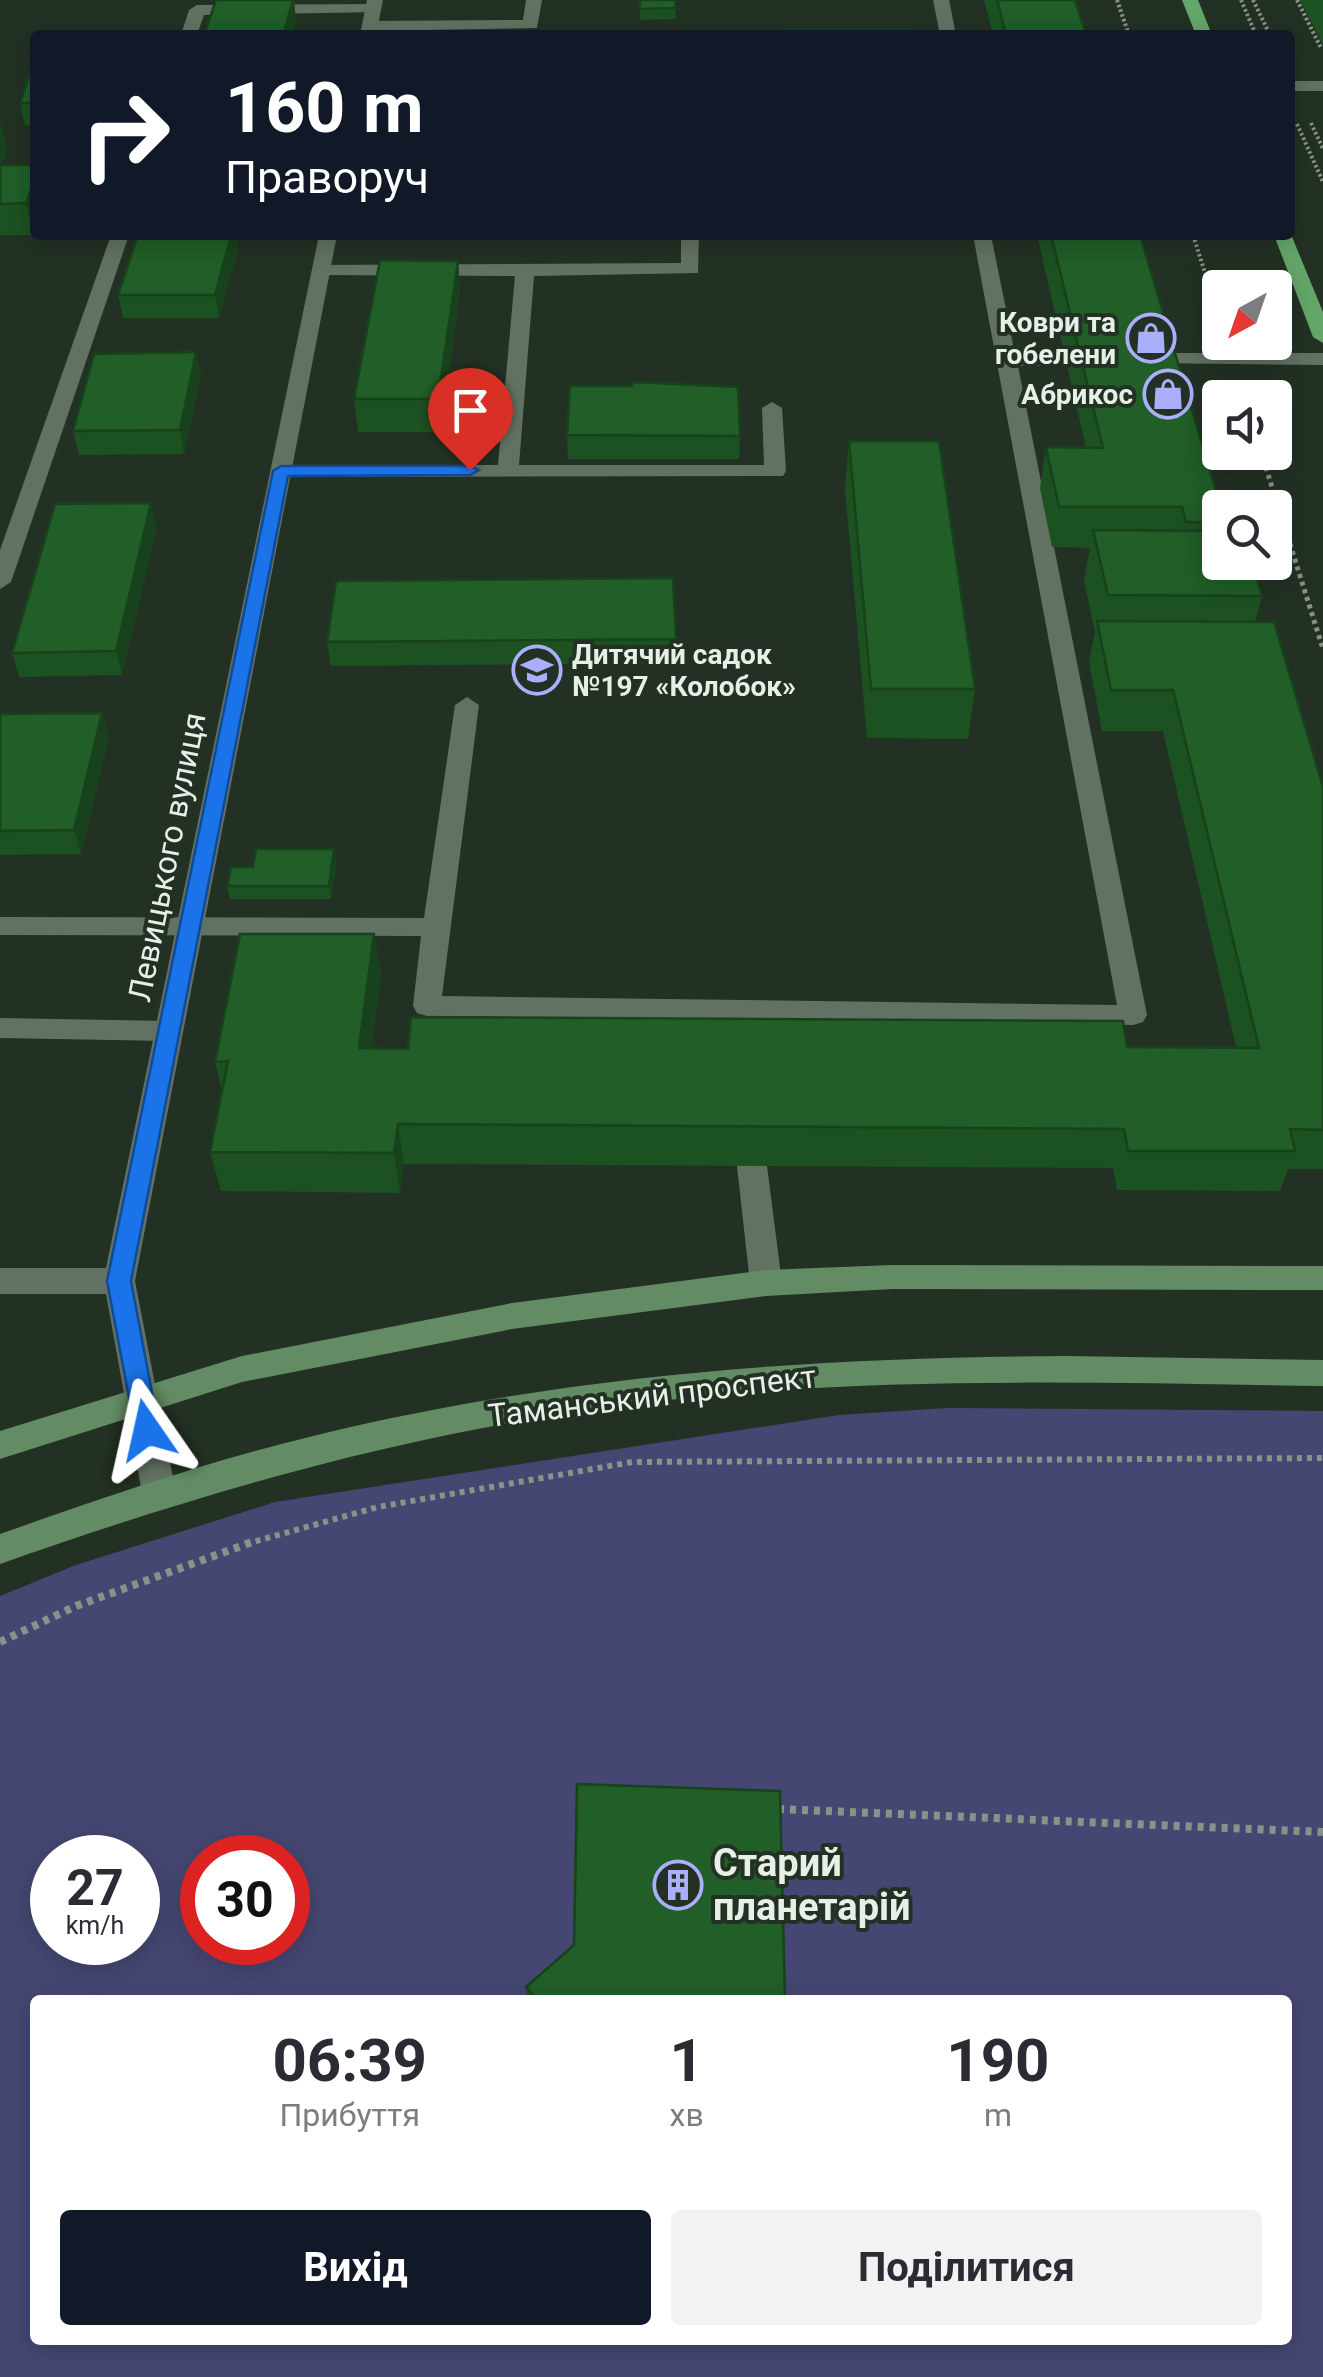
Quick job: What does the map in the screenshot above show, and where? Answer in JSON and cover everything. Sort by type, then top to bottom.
[{"type":"main road","points":[[1190,0],[1202,30]]},
{"type":"main road","points":[[1285,240],[1323,337]]},
{"type":"street","points":[[190,30],[197,10],[531,25],[534,0]]},
{"type":"street","points":[[941,0],[947,30]]},
{"type":"street","points":[[1295,86],[1323,86]]},
{"type":"street","points":[[0,582],[118,240]]},
{"type":"street","name":"Левицького вулиця","points":[[159,1494],[119,1281],[327,240]]},
{"type":"street","points":[[321,269],[690,269],[690,240]]},
{"type":"street","points":[[467,705],[427,1006],[1133,1015],[983,240]]},
{"type":"street","points":[[508,470],[526,270]]},
{"type":"street","points":[[1158,360],[1323,359]]},
{"type":"street","points":[[1008,360],[1066,360]]},
{"type":"street","points":[[281,471],[776,471],[772,408]]},
{"type":"street","points":[[0,926],[436,927]]},
{"type":"street","points":[[734,1011],[738,1043]]},
{"type":"street","points":[[0,1028],[168,1031]]},
{"type":"street","points":[[752,1166],[766,1283]]},
{"type":"street","points":[[0,1445],[242,1369],[512,1316],[766,1283],[892,1277],[1323,1278]]},
{"type":"street","points":[[0,1281],[119,1281]]},
{"type":"street","name":"Таманський проспект","points":[[0,1549],[159,1494],[348,1442],[489,1414],[652,1390],[808,1375],[1032,1370],[1323,1374]]},
{"type":"path","points":[[1117,0],[1126,30]]},
{"type":"path","points":[[1240,0],[1254,30]]},
{"type":"path","points":[[1253,0],[1268,30]]},
{"type":"path","points":[[1297,0],[1323,53]]},
{"type":"path","points":[[1295,120],[1323,182]]},
{"type":"path","points":[[1195,240],[1204,270]]},
{"type":"path","points":[[1267,470],[1323,649]]},
{"type":"path","points":[[0,1642],[76,1606],[234,1546],[378,1506],[632,1462],[1323,1458]]},
{"type":"path","points":[[778,1809],[1323,1832]]},
{"type":"shaded area","points":[[948,1408],[1323,1411],[1323,2377],[0,2377],[0,1596],[76,1565],[275,1502],[839,1415]]},
{"type":"building","points":[[216,0],[293,0],[284,30],[206,30]]},
{"type":"building","points":[[640,0],[675,0],[676,8],[640,9]]},
{"type":"building","points":[[997,0],[1075,0],[1084,30],[1005,30]]},
{"type":"building","points":[[782,29],[914,30],[782,30]]},
{"type":"building","points":[[30,73],[30,103],[20,103]]},
{"type":"building","points":[[0,165],[30,165],[26,203],[0,204]]},
{"type":"building","points":[[136,240],[230,240],[215,295],[118,295]]},
{"type":"building","points":[[1052,240],[1141,240],[1202,444],[1202,470],[1210,470],[1216,490],[1202,490],[1202,522],[1186,522],[1182,507],[1059,507],[1046,447],[1103,448]]},
{"type":"building","points":[[380,260],[458,261],[438,399],[354,399]]},
{"type":"building","points":[[196,352],[180,430],[73,431],[94,354]]},
{"type":"building","points":[[633,382],[738,387],[740,436],[567,435],[570,386],[632,386]]},
{"type":"building","points":[[849,441],[939,441],[975,689],[871,689]]},
{"type":"building","points":[[151,503],[116,651],[12,653],[55,504]]},
{"type":"building","points":[[1093,530],[1202,531],[1202,580],[1257,580],[1262,596],[1108,595]]},
{"type":"building","points":[[673,578],[676,639],[327,642],[336,581]]},
{"type":"building","points":[[1097,621],[1274,622],[1323,787],[1323,1130],[1290,1129],[1295,1151],[1128,1151],[1124,1129],[398,1124],[394,1153],[210,1152],[228,1061],[215,1062],[240,934],[374,934],[359,1048],[408,1049],[411,1017],[1123,1021],[1127,1047],[1259,1048],[1173,690],[1111,690]]},
{"type":"building","points":[[102,713],[74,830],[0,831],[0,714]]},
{"type":"building","points":[[256,849],[334,849],[329,886],[227,886],[231,867],[253,867]]},
{"type":"building","name":"Старий планетарій","points":[[577,1784],[780,1791],[785,1995],[533,1995],[526,1987],[574,1945]]},
{"type":"place","name":"Коври та гобелени","points":[[1151,338]]},
{"type":"place","name":"Абрикос","points":[[1168,394]]},
{"type":"place","name":"Дитячий садок №197 «Колобок»","points":[[537,670]]},
{"type":"place","name":"Старий планетарій","points":[[678,1885]]},
{"type":"route","points":[[147,1430],[119,1281],[281,471],[470,470]]}]
